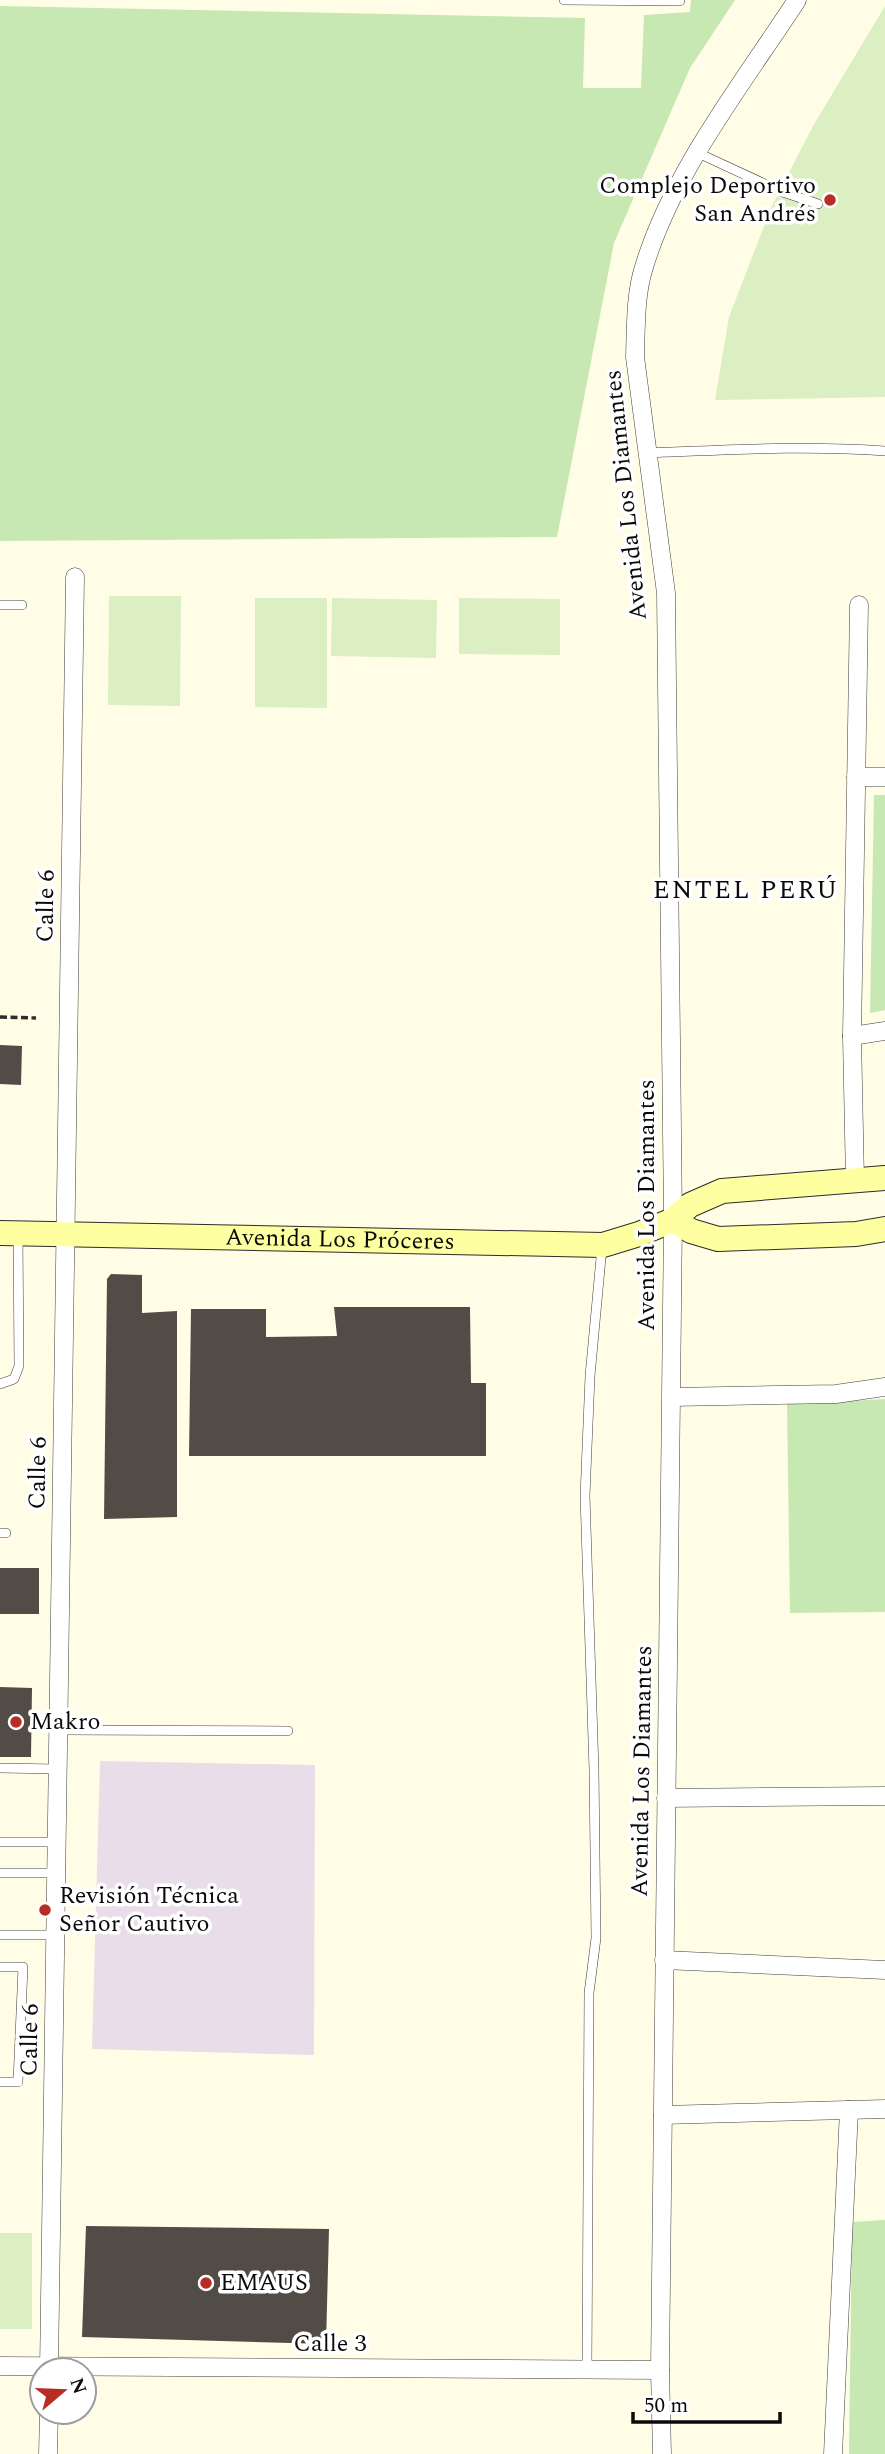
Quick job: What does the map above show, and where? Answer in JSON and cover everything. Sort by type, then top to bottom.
[{"type":"street","name":"Avenida Los Diamantes","points":[[662,2454],[660,2370],[664,1960],[673,1397],[666,593],[635,358],[637,319],[643,269],[672,197],[797,0]]},
{"type":"street","name":"Calle 6","points":[[49,2356],[75,577]]},
{"type":"street","points":[[855,1181],[852,1036],[859,605]]},
{"type":"street","points":[[856,777],[885,777]]},
{"type":"street","points":[[852,1036],[885,1031]]},
{"type":"street","name":"Avenida Los Próceres","points":[[9,1233],[603,1245],[673,1220],[690,1205],[722,1191],[885,1178]]},
{"type":"street","points":[[673,1220],[691,1231],[718,1239],[856,1234],[885,1229]]},
{"type":"street","points":[[673,1397],[836,1394],[885,1387]]},
{"type":"street","points":[[666,1798],[885,1796]]},
{"type":"street","points":[[664,1960],[885,1970]]},
{"type":"street","points":[[663,2115],[885,2109]]},
{"type":"street","points":[[833,2454],[849,2110]]},
{"type":"street","name":"Calle 3","points":[[0,2366],[28,2368]]},
{"type":"street","name":"Calle 3","points":[[98,2369],[660,2370]]},
{"type":"street","points":[[48,2426],[48,2454]]},
{"type":"lane","points":[[564,0],[680,1]]},
{"type":"lane","points":[[698,153],[780,191],[818,204]]},
{"type":"lane","points":[[648,453],[849,448],[885,451]]},
{"type":"lane","points":[[0,605],[22,605]]},
{"type":"lane","points":[[0,1384],[14,1378],[19,1366],[9,1233]]},
{"type":"lane","points":[[587,2369],[589,1993],[596,1938],[594,1770],[585,1496],[590,1376],[603,1245]]},
{"type":"lane","points":[[58,1730],[288,1731]]},
{"type":"lane","points":[[0,1768],[58,1769]]},
{"type":"lane","points":[[0,1842],[57,1842]]},
{"type":"lane","points":[[0,1873],[57,1873]]},
{"type":"lane","points":[[0,1935],[56,1934]]},
{"type":"lane","points":[[0,1967],[23,1967],[18,2082],[0,2082]]},
{"type":"path","points":[[0,1017],[37,1018]]},
{"type":"shaded area","points":[[100,1761],[315,1765],[314,2055],[92,2049]]},
{"type":"green space","points":[[691,0],[735,0],[690,68],[614,243],[557,537],[0,541],[0,6],[585,18],[583,88],[641,88],[644,15],[690,12]]},
{"type":"green space","name":"Complejo Deportivo San Andrés","points":[[885,6],[885,397],[715,400],[729,317],[771,208],[813,126]]},
{"type":"green space","points":[[109,596],[181,596],[180,706],[108,705]]},
{"type":"green space","points":[[255,598],[327,598],[327,708],[255,707]]},
{"type":"green space","points":[[332,598],[437,600],[436,658],[331,656]]},
{"type":"green space","points":[[459,598],[560,599],[560,655],[459,654]]},
{"type":"green space","points":[[874,795],[885,795],[885,1010],[870,1013]]},
{"type":"green space","points":[[885,1399],[885,1612],[790,1613],[787,1404]]},
{"type":"green space","points":[[885,2220],[885,2454],[849,2454],[852,2222]]},
{"type":"green space","points":[[0,2233],[32,2233],[32,2329],[0,2329]]},
{"type":"building","points":[[0,1045],[22,1046],[21,1085],[0,1084]]},
{"type":"building","points":[[111,1274],[142,1275],[142,1313],[177,1311],[177,1517],[104,1519],[107,1279]]},
{"type":"building","points":[[334,1307],[470,1307],[471,1383],[486,1383],[486,1456],[189,1456],[191,1309],[266,1309],[266,1337],[337,1336]]},
{"type":"building","points":[[0,1568],[39,1568],[39,1614],[0,1614]]},
{"type":"building","name":"Makro","points":[[0,1687],[32,1688],[31,1757],[0,1757]]},
{"type":"building","name":"EMAUS","points":[[86,2226],[329,2229],[326,2344],[82,2337]]},
{"type":"place","name":"Complejo Deportivo San Andrés","points":[[830,200]]},
{"type":"place","name":"Makro","points":[[16,1722]]},
{"type":"place","name":"Revisión Técnica Señor Cautivo","points":[[45,1910]]},
{"type":"place","name":"EMAUS","points":[[206,2283]]},
{"type":"district","name":"ENTEL PERÚ","points":[[746,890]]}]
